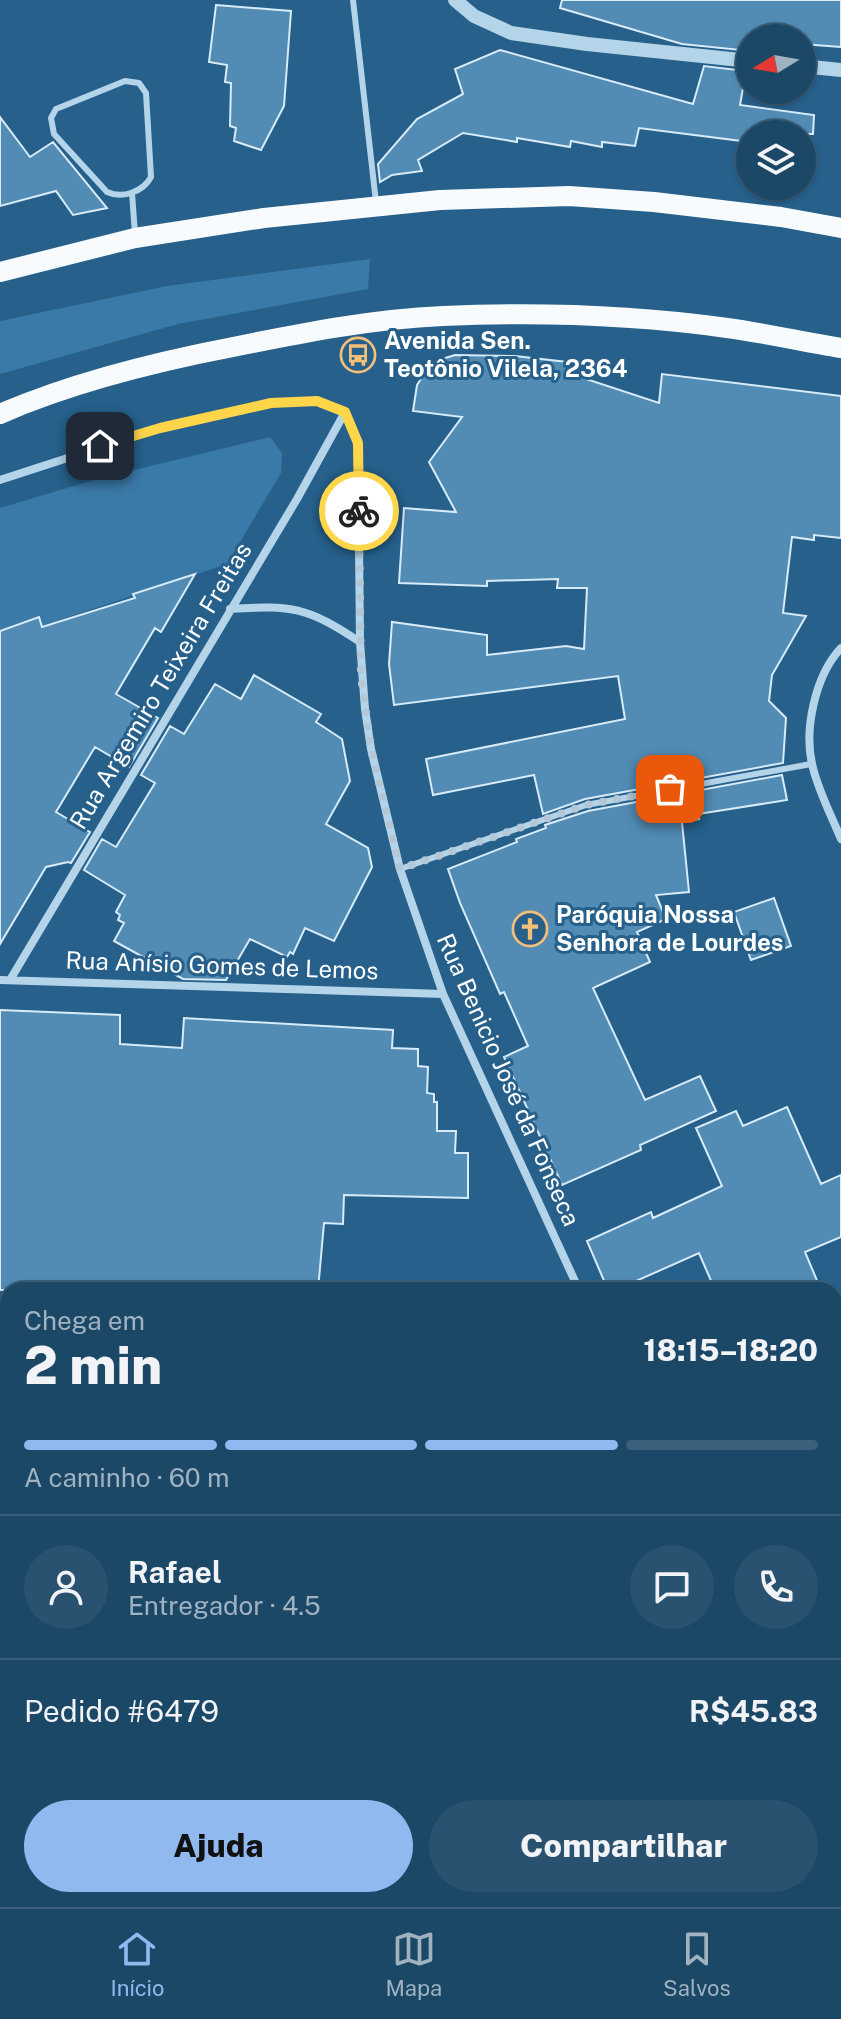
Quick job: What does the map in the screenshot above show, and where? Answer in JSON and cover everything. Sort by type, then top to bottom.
[{"type":"main road","points":[[0,272],[135,238],[264,218],[440,200],[569,196],[781,217],[841,228]]},
{"type":"main road","points":[[0,414],[92,382],[182,357],[316,331],[441,316],[563,315],[655,320],[729,328],[841,348]]},
{"type":"street","points":[[455,0],[474,16],[511,33],[736,60]]},
{"type":"street","points":[[816,67],[841,70]]},
{"type":"street","points":[[0,480],[160,428],[271,403],[317,401],[345,412]]},
{"type":"street","name":"Rua Argemiro Teixeira Freitas","points":[[10,980],[297,499],[345,412]]},
{"type":"street","name":"Rua Benicio José da Fonseca","points":[[345,412],[358,443],[361,677],[371,749],[400,869],[443,994],[575,1282]]},
{"type":"street","points":[[230,609],[293,608],[324,618],[360,642]]},
{"type":"street","points":[[841,648],[827,666],[817,690],[811,728],[811,764],[841,839]]},
{"type":"street","name":"Rua Anísio Gomes de Lemos","points":[[0,980],[443,994]]},
{"type":"lane","points":[[353,0],[377,206]]},
{"type":"lane","points":[[125,81],[139,83],[146,93],[151,177],[146,185],[132,193],[113,195],[54,134],[51,118],[56,109],[125,81]]},
{"type":"lane","points":[[132,193],[135,238]]},
{"type":"lane","points":[[400,869],[586,805],[811,764]]},
{"type":"shaded area","points":[[370,259],[368,289],[178,324],[0,374],[0,321],[167,286]]},
{"type":"shaded area","points":[[270,437],[282,453],[281,473],[227,564],[0,640],[0,508],[101,478]]},
{"type":"building","points":[[562,0],[841,0],[841,47],[816,45],[816,24],[736,24],[736,50],[682,44],[560,8]]},
{"type":"building","points":[[216,5],[291,11],[284,106],[261,150],[234,141],[236,128],[230,126],[231,83],[225,82],[227,65],[209,62]]},
{"type":"building","points":[[500,50],[693,104],[704,66],[736,70],[736,104],[814,115],[814,120],[736,120],[736,140],[639,128],[635,146],[602,142],[602,147],[571,141],[570,147],[463,133],[418,160],[422,171],[392,175],[380,182],[378,164],[417,119],[463,94],[455,69]]},
{"type":"building","points":[[0,117],[30,157],[53,142],[107,208],[73,215],[56,191],[0,206]]},
{"type":"building","points":[[455,355],[515,356],[576,363],[577,376],[659,403],[662,374],[841,396],[841,538],[814,535],[814,540],[792,537],[783,613],[806,616],[772,675],[769,701],[786,718],[783,763],[585,799],[543,814],[534,775],[433,795],[426,759],[625,719],[618,676],[394,705],[389,664],[392,622],[487,635],[487,655],[566,646],[584,649],[587,588],[557,588],[558,579],[487,581],[487,586],[399,583],[404,508],[456,512],[429,462],[462,417],[413,411],[417,385],[426,371],[442,359]]},
{"type":"building","points":[[195,574],[161,632],[155,628],[116,694],[158,718],[129,767],[95,747],[56,812],[90,832],[71,863],[46,867],[0,944],[0,631],[39,617],[42,627],[135,598],[133,594]]},
{"type":"building","points":[[254,675],[321,714],[316,722],[342,739],[350,781],[326,824],[368,848],[372,867],[334,941],[305,928],[293,954],[290,952],[287,957],[250,939],[226,980],[183,979],[114,941],[124,923],[118,920],[120,915],[116,912],[125,895],[84,870],[102,839],[116,847],[155,783],[141,775],[170,726],[184,734],[215,684],[241,699]]},
{"type":"building","points":[[782,775],[787,800],[698,814],[699,819],[682,822],[689,892],[656,895],[666,919],[637,932],[650,962],[593,988],[645,1100],[700,1076],[716,1111],[640,1145],[641,1150],[562,1185],[504,1057],[528,1046],[504,992],[500,994],[448,869],[517,842],[516,839],[546,828],[545,825],[588,811]]},
{"type":"building","points":[[774,898],[791,946],[751,960],[734,912]]},
{"type":"building","points":[[0,1010],[120,1015],[120,1044],[182,1048],[184,1018],[393,1030],[392,1048],[418,1049],[418,1066],[428,1067],[427,1093],[434,1094],[434,1102],[437,1102],[437,1131],[456,1131],[455,1153],[468,1153],[468,1198],[344,1195],[343,1224],[324,1223],[319,1282],[0,1282]]},
{"type":"building","points":[[787,1107],[821,1184],[841,1175],[841,1237],[805,1252],[818,1282],[712,1282],[699,1253],[634,1282],[605,1282],[587,1241],[651,1212],[653,1218],[722,1186],[696,1128],[736,1111],[743,1126]]},
{"type":"way so far","points":[[359,511],[361,677],[371,749],[400,869],[586,805],[670,789]]},
{"type":"place","name":"Avenida Sen. Teotônio Vilela, 2364","points":[[358,355]]},
{"type":"place","name":"Paróquia Nossa Senhora de Lourdes","points":[[530,929]]},
{"type":"route","points":[[100,446],[160,428],[271,403],[317,401],[345,412],[358,443],[359,511]]}]
